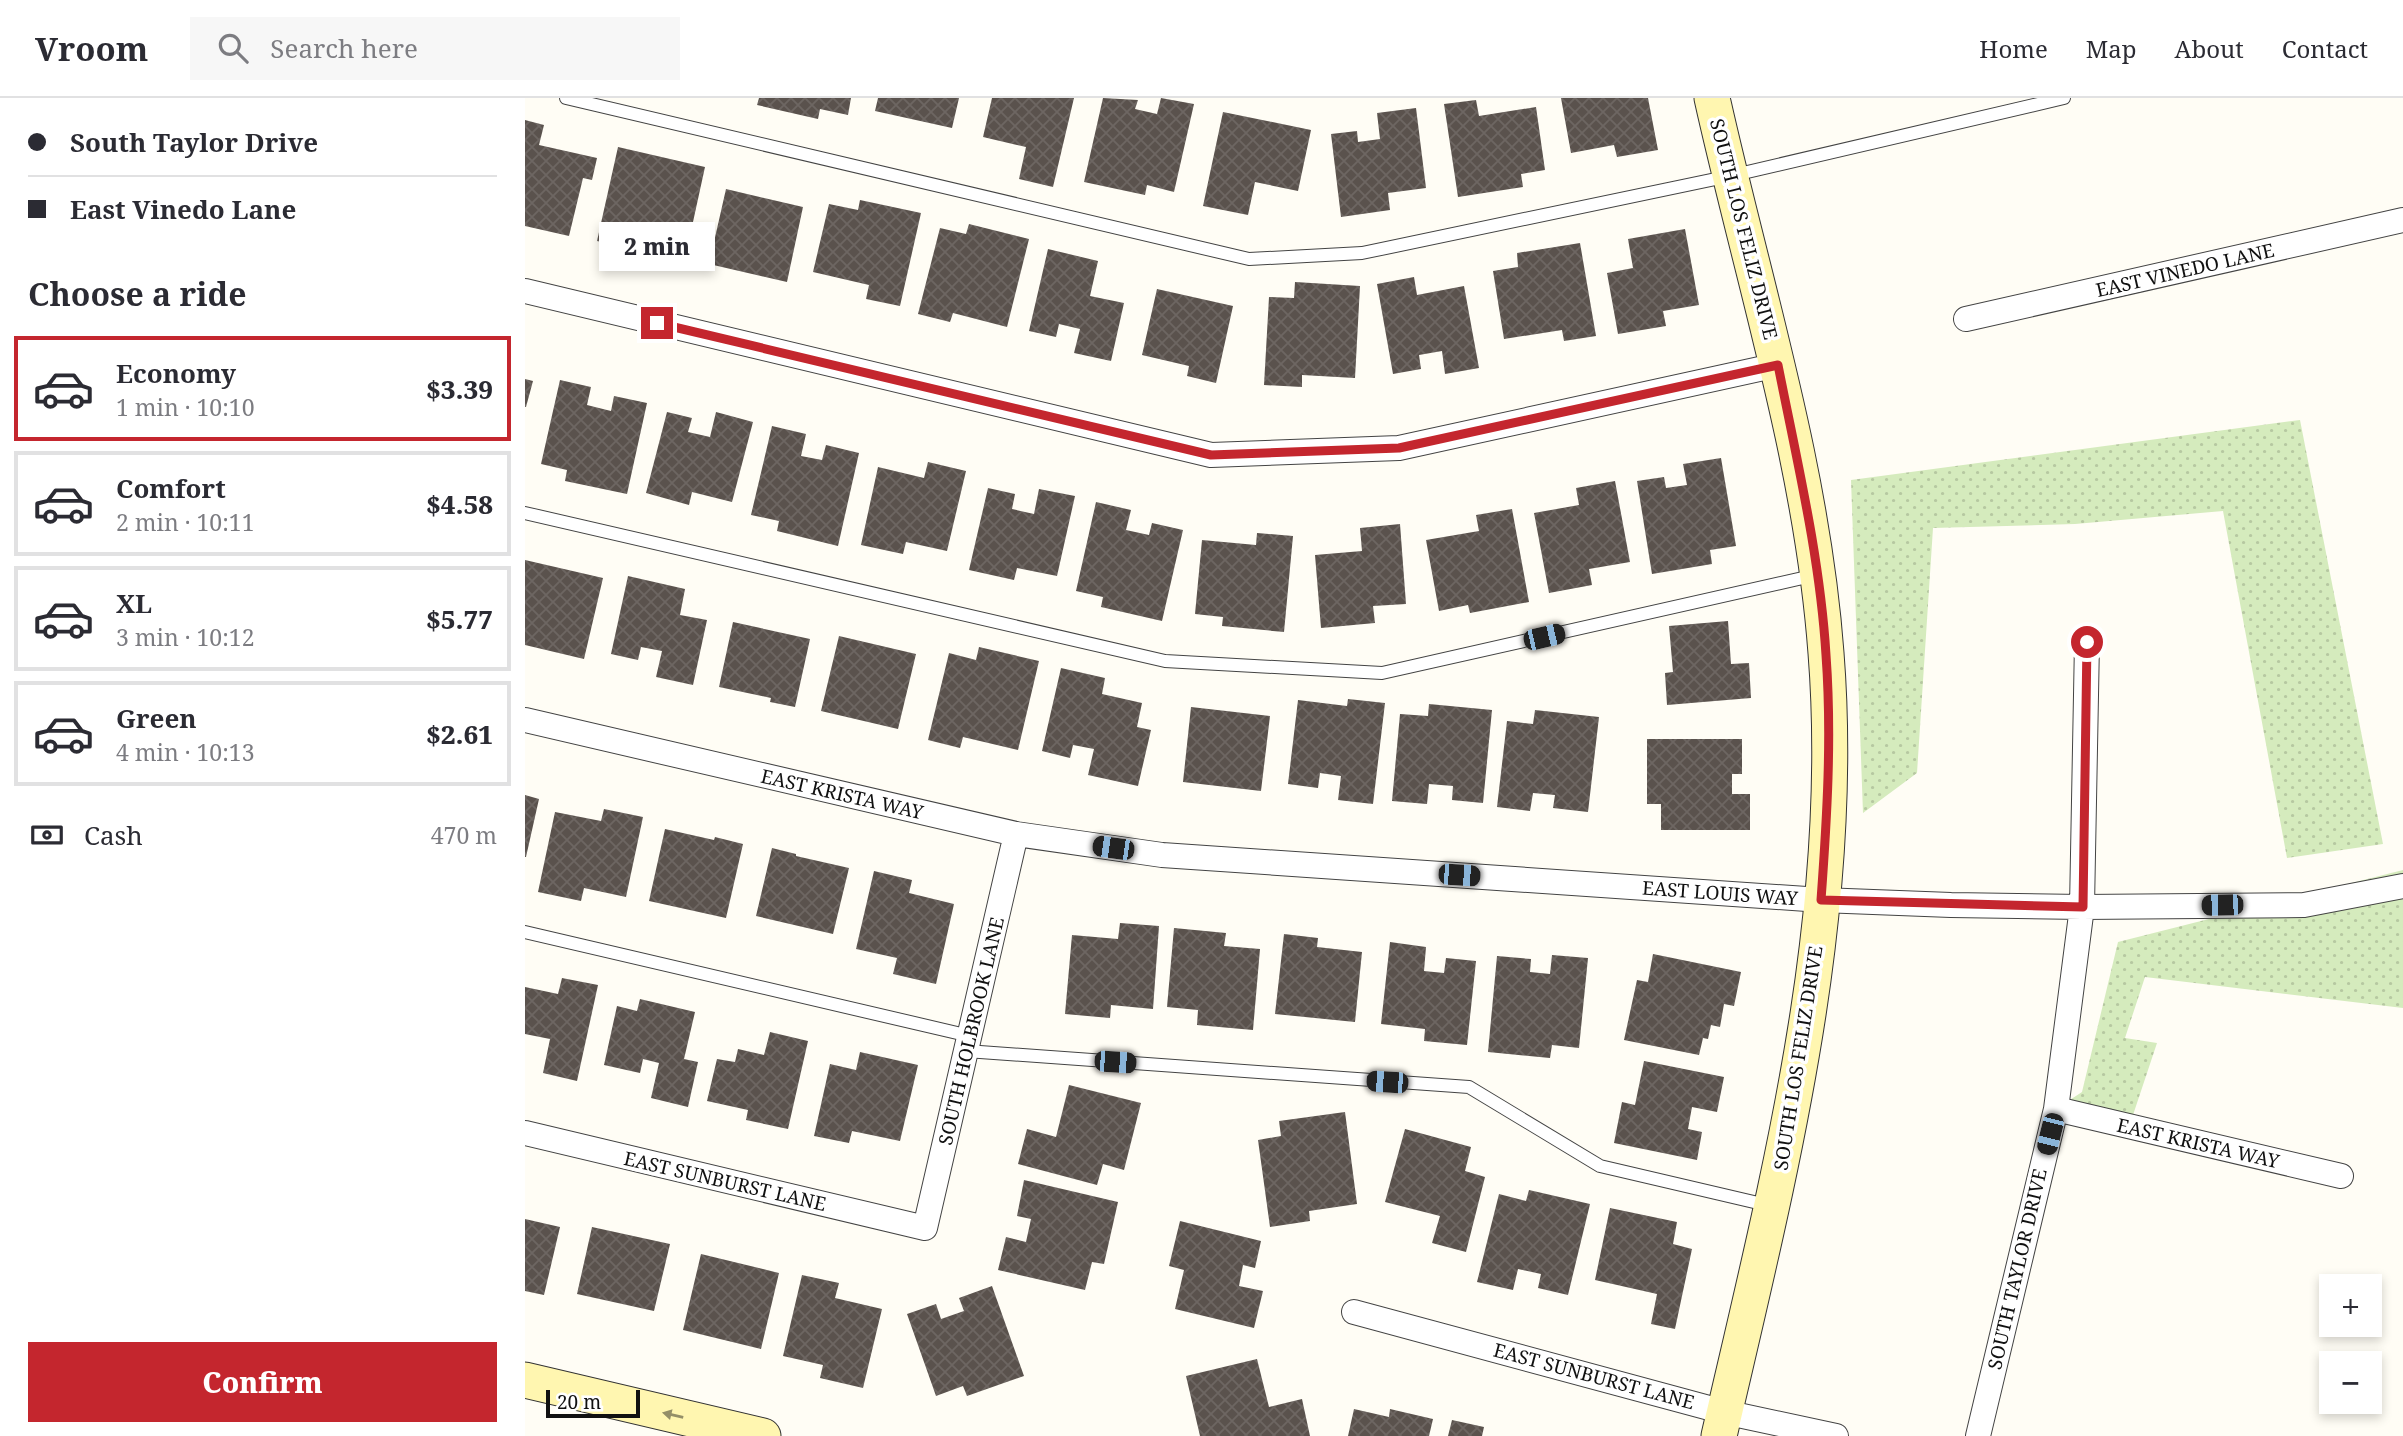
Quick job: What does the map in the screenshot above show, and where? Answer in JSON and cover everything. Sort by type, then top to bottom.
[{"type":"street","name":"SOUTH LOS FELIZ DRIVE","points":[[1712,98],[1778,365],[1817,575],[1826,653],[1830,732],[1828,813],[1812,992],[1786,1142],[1721,1424]]},
{"type":"street","name":"EAST VINEDO LANE","points":[[1966,319],[2403,220]]},
{"type":"street","points":[[525,291],[1211,455],[1399,448],[1778,365]]},
{"type":"street","name":"SOUTH TAYLOR DRIVE","points":[[1978,1436],[2056,1109],[2083,907],[2087,642]]},
{"type":"street","name":"EAST KRISTA WAY","points":[[525,720],[1016,834],[1162,855]]},
{"type":"street","name":"SOUTH HOLBROOK LANE","points":[[925,1228],[1016,834]]},
{"type":"street","name":"EAST LOUIS WAY","points":[[1162,855],[1821,900],[2083,907],[2304,905],[2403,886]]},
{"type":"street","name":"EAST KRISTA WAY","points":[[2056,1109],[2341,1176]]},
{"type":"street","name":"EAST SUNBURST LANE","points":[[525,1133],[925,1228]]},
{"type":"street","name":"EAST SUNBURST LANE","points":[[1354,1312],[1721,1424],[1836,1436]]},
{"type":"street","points":[[525,1380],[747,1434]]},
{"type":"lane","points":[[566,98],[1249,259],[1362,253],[1730,176],[2064,98]]},
{"type":"lane","points":[[525,513],[1165,661],[1382,673],[1817,575]]},
{"type":"lane","points":[[525,932],[968,1043],[1469,1087],[1600,1166],[1772,1206]]},
{"type":"green space","points":[[2300,420],[2383,844],[2287,858],[2223,511],[2075,524],[1933,528],[1917,773],[1863,813],[1851,480]]},
{"type":"green space","points":[[2403,870],[2403,1008],[2145,977],[2125,1038],[2157,1043],[2133,1115],[2056,1109],[2082,1092],[2118,942]]},
{"type":"building","points":[[759,98],[851,98],[848,115],[820,109],[818,119],[757,105]]},
{"type":"building","points":[[878,98],[959,98],[952,128],[875,111]]},
{"type":"building","points":[[992,98],[1074,98],[1053,187],[1019,179],[1026,147],[983,137]]},
{"type":"building","points":[[1103,98],[1138,100],[1135,109],[1157,114],[1161,98],[1194,104],[1174,192],[1147,185],[1145,195],[1084,182]]},
{"type":"building","points":[[1561,98],[1648,98],[1658,150],[1617,157],[1614,145],[1571,153]]},
{"type":"building","points":[[1476,100],[1479,116],[1536,107],[1545,170],[1521,174],[1523,187],[1458,197],[1444,104]]},
{"type":"building","points":[[1416,108],[1426,188],[1388,193],[1390,210],[1341,217],[1331,134],[1357,131],[1358,142],[1380,139],[1377,113]]},
{"type":"building","points":[[1223,112],[1311,130],[1298,191],[1255,182],[1248,215],[1203,206]]},
{"type":"building","points":[[525,120],[544,125],[539,145],[597,158],[592,180],[583,178],[569,236],[525,226]]},
{"type":"building","points":[[618,147],[705,167],[686,254],[632,241],[631,249],[597,241]]},
{"type":"building","points":[[726,189],[803,207],[787,282],[709,264]]},
{"type":"building","points":[[860,200],[921,213],[900,306],[866,299],[869,285],[813,272],[829,204],[858,210]]},
{"type":"building","points":[[969,224],[1029,239],[1007,327],[953,313],[950,322],[918,314],[940,228],[966,234]]},
{"type":"building","points":[[1685,229],[1699,305],[1663,311],[1666,326],[1618,334],[1607,273],[1633,268],[1628,239]]},
{"type":"building","points":[[1580,243],[1596,336],[1564,341],[1562,330],[1504,339],[1493,271],[1518,267],[1517,253]]},
{"type":"building","points":[[1048,249],[1098,261],[1090,296],[1124,303],[1111,361],[1074,353],[1080,329],[1059,324],[1056,337],[1029,331]]},
{"type":"building","points":[[1414,277],[1417,295],[1464,286],[1479,368],[1445,374],[1442,351],[1419,355],[1421,369],[1393,374],[1377,284]]},
{"type":"building","points":[[1295,282],[1360,286],[1355,378],[1302,375],[1302,387],[1264,385],[1269,297],[1294,298]]},
{"type":"building","points":[[1157,289],[1233,306],[1216,383],[1187,376],[1189,366],[1142,355]]},
{"type":"building","points":[[525,379],[533,381],[526,407],[525,407]]},
{"type":"building","points":[[560,380],[591,387],[587,405],[611,411],[614,396],[647,403],[627,494],[565,481],[567,470],[541,464]]},
{"type":"building","points":[[667,412],[692,418],[688,432],[710,437],[716,412],[753,422],[732,502],[692,492],[689,505],[646,493]]},
{"type":"building","points":[[772,426],[806,434],[801,456],[822,460],[826,445],[859,453],[838,546],[777,531],[779,521],[751,515]]},
{"type":"building","points":[[1721,458],[1736,546],[1710,550],[1712,564],[1652,574],[1637,481],[1664,477],[1666,488],[1687,485],[1683,464]]},
{"type":"building","points":[[928,462],[966,471],[947,551],[906,542],[903,554],[861,545],[878,467],[924,478]]},
{"type":"building","points":[[1615,481],[1630,562],[1589,569],[1592,585],[1549,593],[1534,513],[1579,505],[1576,488]]},
{"type":"building","points":[[988,488],[1015,494],[1012,509],[1034,514],[1039,489],[1075,496],[1057,576],[1017,568],[1014,580],[969,570]]},
{"type":"building","points":[[1096,502],[1131,510],[1126,530],[1149,535],[1152,523],[1183,530],[1162,621],[1101,607],[1103,597],[1076,591]]},
{"type":"building","points":[[1512,509],[1529,602],[1470,613],[1468,605],[1439,611],[1426,540],[1479,531],[1476,515]]},
{"type":"building","points":[[1400,524],[1406,604],[1373,606],[1375,623],[1321,628],[1315,555],[1362,551],[1360,528]]},
{"type":"building","points":[[1257,533],[1293,536],[1284,632],[1222,626],[1223,617],[1195,614],[1202,540],[1256,545]]},
{"type":"building","points":[[525,560],[603,578],[584,659],[525,645]]},
{"type":"building","points":[[628,576],[685,589],[680,615],[707,620],[693,685],[656,677],[662,651],[641,647],[638,660],[611,654]]},
{"type":"building","points":[[1728,621],[1731,664],[1749,663],[1751,698],[1667,705],[1665,673],[1673,672],[1669,626]]},
{"type":"building","points":[[733,622],[810,639],[795,707],[770,702],[771,698],[719,687]]},
{"type":"building","points":[[839,636],[916,654],[898,729],[821,711]]},
{"type":"building","points":[[979,647],[1039,661],[1018,750],[963,737],[960,748],[928,740],[949,653],[976,660]]},
{"type":"building","points":[[1061,668],[1105,678],[1102,694],[1142,703],[1137,727],[1151,730],[1138,786],[1088,775],[1094,749],[1073,745],[1070,758],[1042,751]]},
{"type":"building","points":[[1348,699],[1385,703],[1373,804],[1338,800],[1341,776],[1320,773],[1318,788],[1288,784],[1298,700],[1347,706]]},
{"type":"building","points":[[1429,704],[1492,710],[1483,803],[1452,800],[1453,786],[1429,784],[1427,804],[1392,801],[1400,714],[1428,716]]},
{"type":"building","points":[[1191,707],[1270,716],[1261,791],[1183,782]]},
{"type":"building","points":[[1535,710],[1599,717],[1588,812],[1553,808],[1555,795],[1533,793],[1530,811],[1497,807],[1507,721],[1533,724]]},
{"type":"building","points":[[1647,739],[1742,739],[1742,774],[1732,774],[1732,794],[1750,794],[1750,830],[1661,830],[1661,804],[1647,804]]},
{"type":"building","points":[[525,795],[539,799],[526,857],[525,857]]},
{"type":"building","points":[[604,809],[643,817],[626,897],[584,888],[581,901],[538,892],[555,812],[601,821]]},
{"type":"building","points":[[665,829],[743,844],[726,918],[649,901]]},
{"type":"building","points":[[772,848],[849,868],[833,934],[756,916]]},
{"type":"building","points":[[874,871],[912,880],[909,893],[954,904],[936,984],[893,974],[897,958],[856,949]]},
{"type":"building","points":[[1120,923],[1159,926],[1153,1009],[1111,1005],[1110,1018],[1065,1014],[1072,935],[1118,939]]},
{"type":"building","points":[[1174,928],[1226,933],[1224,946],[1260,949],[1253,1030],[1197,1025],[1198,1010],[1167,1007]]},
{"type":"building","points":[[1284,934],[1318,938],[1317,947],[1362,952],[1355,1022],[1275,1014]]},
{"type":"building","points":[[1390,942],[1426,947],[1424,971],[1444,973],[1446,958],[1476,961],[1467,1045],[1424,1041],[1425,1029],[1381,1024]]},
{"type":"building","points":[[1653,954],[1741,972],[1734,1006],[1724,1004],[1720,1027],[1711,1025],[1708,1039],[1703,1038],[1699,1055],[1624,1040],[1637,980],[1648,982]]},
{"type":"building","points":[[1552,955],[1588,958],[1579,1048],[1552,1045],[1550,1058],[1488,1052],[1497,956],[1531,959],[1530,972],[1550,974]]},
{"type":"building","points":[[562,978],[598,985],[577,1081],[543,1073],[550,1039],[525,1034],[525,987],[558,994]]},
{"type":"building","points":[[640,999],[695,1012],[684,1059],[698,1062],[688,1107],[651,1098],[659,1063],[643,1059],[640,1073],[604,1065],[617,1006],[637,1011]]},
{"type":"building","points":[[770,1032],[808,1041],[788,1129],[746,1120],[748,1110],[707,1101],[717,1059],[735,1062],[738,1049],[764,1055]]},
{"type":"building","points":[[860,1052],[918,1065],[900,1141],[852,1131],[849,1143],[814,1136],[830,1064],[856,1070]]},
{"type":"building","points":[[1644,1061],[1724,1077],[1717,1112],[1692,1107],[1688,1129],[1702,1132],[1697,1160],[1614,1143],[1622,1102],[1635,1105]]},
{"type":"building","points":[[1069,1085],[1141,1103],[1124,1170],[1103,1164],[1097,1185],[1018,1164],[1027,1129],[1056,1137]]},
{"type":"building","points":[[1345,1112],[1357,1204],[1309,1211],[1310,1221],[1270,1227],[1258,1140],[1281,1136],[1279,1121]]},
{"type":"building","points":[[1405,1129],[1471,1147],[1465,1171],[1485,1177],[1466,1252],[1432,1243],[1440,1216],[1385,1202]]},
{"type":"building","points":[[1024,1180],[1118,1202],[1104,1264],[1092,1262],[1085,1290],[998,1270],[1006,1237],[1026,1242],[1031,1219],[1017,1216]]},
{"type":"building","points":[[1529,1190],[1590,1204],[1568,1295],[1538,1288],[1541,1274],[1518,1269],[1513,1290],[1477,1282],[1499,1194],[1526,1201]]},
{"type":"building","points":[[1610,1208],[1677,1222],[1673,1244],[1692,1249],[1675,1329],[1651,1324],[1657,1294],[1595,1280]]},
{"type":"building","points":[[525,1219],[560,1227],[544,1295],[525,1291]]},
{"type":"building","points":[[1180,1221],[1261,1241],[1255,1268],[1243,1265],[1239,1286],[1263,1291],[1254,1328],[1175,1309],[1184,1270],[1169,1266]]},
{"type":"building","points":[[592,1227],[670,1244],[654,1311],[577,1294]]},
{"type":"building","points":[[701,1254],[779,1273],[761,1349],[683,1330]]},
{"type":"building","points":[[802,1275],[839,1283],[835,1298],[882,1309],[863,1388],[820,1378],[823,1365],[783,1356]]},
{"type":"building","points":[[992,1286],[1024,1376],[967,1396],[963,1386],[936,1396],[907,1314],[936,1304],[941,1319],[964,1311],[959,1298]]},
{"type":"building","points":[[1257,1359],[1269,1407],[1302,1399],[1310,1436],[1200,1436],[1186,1376]]},
{"type":"building","points":[[1354,1409],[1389,1417],[1390,1409],[1433,1419],[1429,1436],[1348,1436]]},
{"type":"building","points":[[1452,1420],[1484,1427],[1482,1436],[1448,1436]]},
{"type":"route","points":[[657,323],[1211,455],[1399,448],[1778,365],[1811,535],[1826,653],[1830,732],[1828,813],[1821,900],[2083,907],[2087,642]]}]
